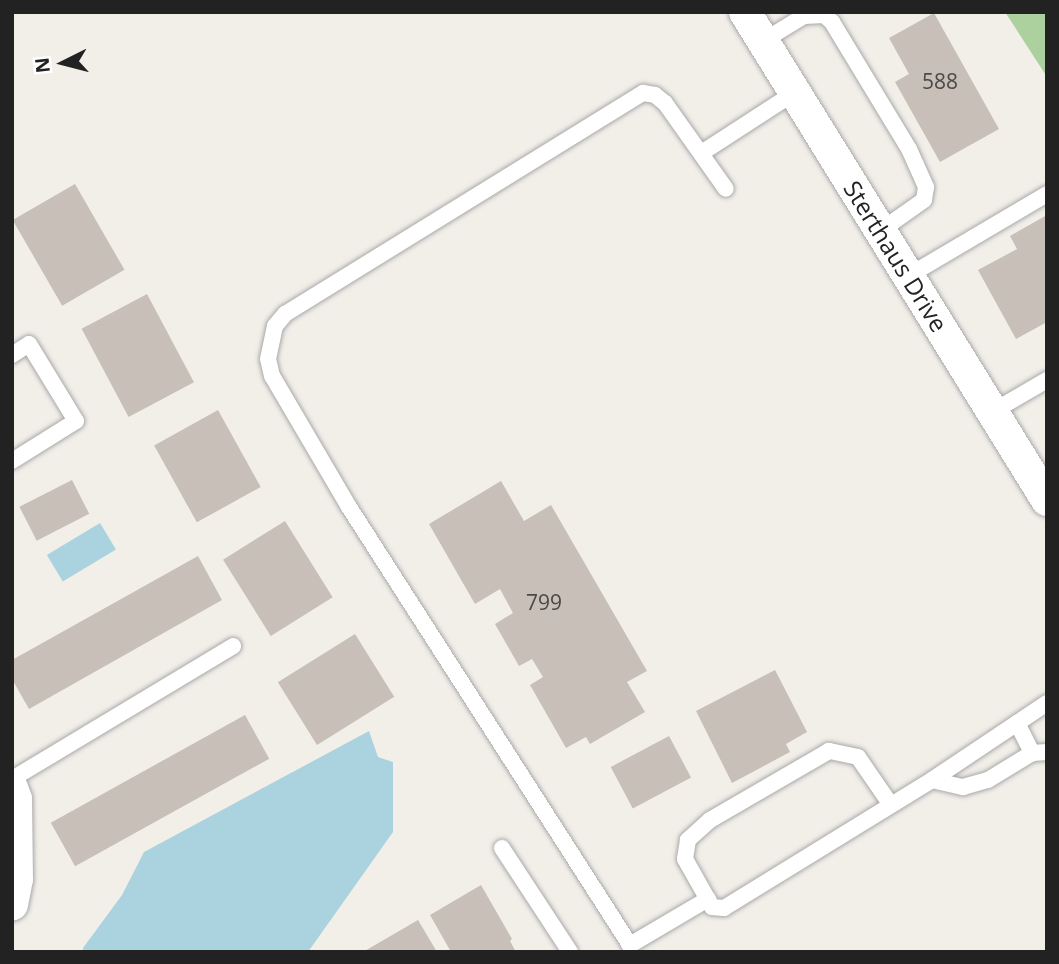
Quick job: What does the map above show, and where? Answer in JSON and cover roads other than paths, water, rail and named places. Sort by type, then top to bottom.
[{"type":"street","name":"Sterthaus Drive","points":[[755,22],[794,93],[1047,500]]},
{"type":"street","points":[[12,788],[16,799],[18,879],[12,905]]},
{"type":"lane","points":[[755,22],[824,15],[832,22],[909,149],[926,187],[924,201],[880,230]]},
{"type":"lane","points":[[708,899],[629,945],[349,507],[272,376],[268,359],[275,326],[285,314],[643,93],[656,95],[665,103],[703,152],[726,189]]},
{"type":"lane","points":[[703,152],[794,93]]},
{"type":"lane","points":[[908,275],[1046,194]]},
{"type":"lane","points":[[12,355],[29,344],[76,421],[12,461]]},
{"type":"lane","points":[[992,412],[1047,380]]},
{"type":"lane","points":[[12,779],[233,646]]},
{"type":"lane","points":[[891,805],[858,757],[829,751],[817,755],[710,820],[688,840],[685,859],[712,907],[724,908],[932,780],[1047,703]]},
{"type":"lane","points":[[932,780],[964,787],[988,780],[1039,753],[1017,723]]},
{"type":"lane","points":[[502,848],[570,952]]},
{"type":"water","points":[[100,523],[116,550],[63,582],[47,555]]},
{"type":"water","points":[[369,731],[378,757],[393,762],[393,832],[308,952],[83,952],[83,948],[122,895],[144,852]]}]
